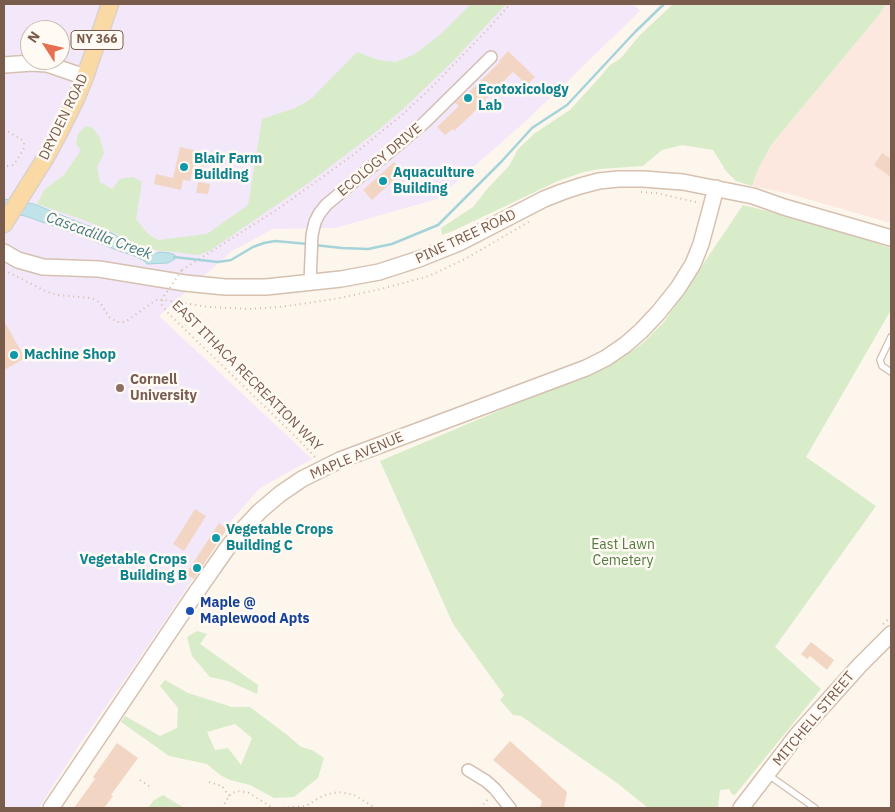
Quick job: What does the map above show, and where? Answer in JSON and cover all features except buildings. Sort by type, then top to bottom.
[{"type":"main road","name":"DRYDEN ROAD","points":[[4,224],[59,133],[85,77],[110,4]]},
{"type":"street","name":"ECOLOGY DRIVE","points":[[310,282],[312,235],[318,214],[326,205],[424,123],[491,57]]},
{"type":"street","points":[[4,65],[47,64],[85,77]]},
{"type":"street","name":"PINE TREE ROAD","points":[[4,252],[18,260],[43,267],[99,269],[185,283],[225,287],[266,287],[342,279],[379,272],[419,259],[459,243],[544,199],[580,186],[618,179],[643,178],[683,182],[753,196],[891,238]]},
{"type":"street","name":"MAPLE AVENUE","points":[[50,808],[111,728],[191,600],[228,547],[260,511],[302,479],[340,460],[586,368],[606,358],[625,345],[658,313],[678,288],[692,264],[701,244],[716,188]]},
{"type":"street","name":"MITCHELL STREET","points":[[741,808],[797,735],[860,665],[891,634]]},
{"type":"street","points":[[468,770],[496,788],[510,808]]},
{"type":"lane","points":[[891,337],[880,360],[882,366],[891,372]]},
{"type":"lane","points":[[767,774],[815,808]]},
{"type":"path","points":[[162,300],[182,270],[281,206],[353,154],[403,114],[434,86],[510,4]]},
{"type":"path","points":[[4,130],[22,140],[24,148],[13,164],[4,167]]},
{"type":"path","name":"EAST ITHACA RECREATION WAY","points":[[4,270],[57,295],[96,300],[117,322],[128,320],[158,299],[162,300],[161,304],[168,313],[319,461]]},
{"type":"path","points":[[140,780],[152,788]]},
{"type":"path","points":[[210,782],[222,786],[229,796]]},
{"type":"path","points":[[222,808],[229,796],[234,792],[244,791],[273,808]]},
{"type":"path","points":[[278,808],[306,806],[328,794],[339,792],[354,795],[375,808]]},
{"type":"path","points":[[480,808],[489,798],[493,798]]},
{"type":"shaded area","name":"Cornell University","points":[[4,4],[634,4],[640,11],[526,121],[437,199],[335,228],[273,229],[232,251],[159,316],[312,459],[260,488],[232,520],[78,747],[39,808],[4,808]]},
{"type":"shaded area","points":[[886,4],[891,4],[891,223],[790,194],[752,186],[759,167],[772,144],[879,15]]},
{"type":"green space","points":[[471,4],[506,4],[454,60],[377,131],[310,182],[209,251],[199,255],[147,250],[136,246],[117,234],[37,204],[44,190],[64,175],[81,150],[76,144],[78,134],[86,126],[93,128],[100,138],[104,153],[97,167],[100,182],[112,189],[120,179],[133,177],[142,182],[136,219],[148,234],[158,240],[207,234],[248,205],[262,119],[295,108],[311,99],[357,52],[378,60],[396,62],[415,54],[442,33]]},
{"type":"green space","points":[[673,4],[886,4],[879,15],[772,144],[759,167],[752,186],[736,181],[726,171],[713,150],[682,145],[662,150],[643,166],[600,169],[584,172],[558,181],[442,235],[441,228],[473,207],[509,166],[518,149],[535,133],[570,110],[610,65],[621,58],[639,36]]},
{"type":"green space","name":"East Lawn Cemetery","points":[[743,205],[804,220],[891,248],[891,310],[806,457],[876,506],[775,647],[821,689],[735,795],[729,789],[720,790],[718,808],[648,808],[617,783],[521,716],[513,715],[500,700],[504,695],[453,624],[380,461],[619,360],[643,343],[664,322]]},
{"type":"green space","points":[[197,631],[207,634],[200,644],[258,685],[257,694],[228,681],[210,677],[192,656],[187,637]]},
{"type":"green space","points":[[165,680],[188,693],[232,707],[250,707],[301,747],[312,750],[324,758],[318,778],[294,797],[274,798],[250,785],[230,780],[220,775],[207,764],[169,756],[121,722],[125,716],[160,736],[177,728],[178,708],[160,686]],"holes":[[[235,724],[252,738],[241,765],[228,748],[215,750],[207,732]]]},
{"type":"green space","points":[[163,795],[184,808],[148,808],[153,801]]},
{"type":"water","points":[[4,199],[34,204],[83,224],[112,233],[144,252],[154,254],[160,252],[170,253],[175,255],[175,259],[168,263],[147,264],[137,257],[79,235],[25,216],[4,212]]},
{"type":"waterway","name":"Cascadilla Creek","points":[[314,245],[368,249],[392,244],[438,225],[532,128],[567,105],[635,32],[664,4]]},
{"type":"waterway","name":"Cascadilla Creek","points":[[174,257],[218,262],[231,260],[264,243],[275,241],[308,244]]},
{"type":"place","name":"Ecotoxicology Lab","points":[[468,98]]},
{"type":"place","name":"Blair Farm Building","points":[[184,167]]},
{"type":"place","name":"Aquaculture Building","points":[[383,181]]},
{"type":"place","name":"Machine Shop","points":[[14,355]]},
{"type":"place","name":"Cornell University","points":[[120,388]]},
{"type":"place","name":"Vegetable Crops Building C","points":[[216,538]]},
{"type":"place","name":"Vegetable Crops Building B","points":[[197,568]]},
{"type":"place","name":"Maple @ Maplewood Apts","points":[[190,611]]}]
